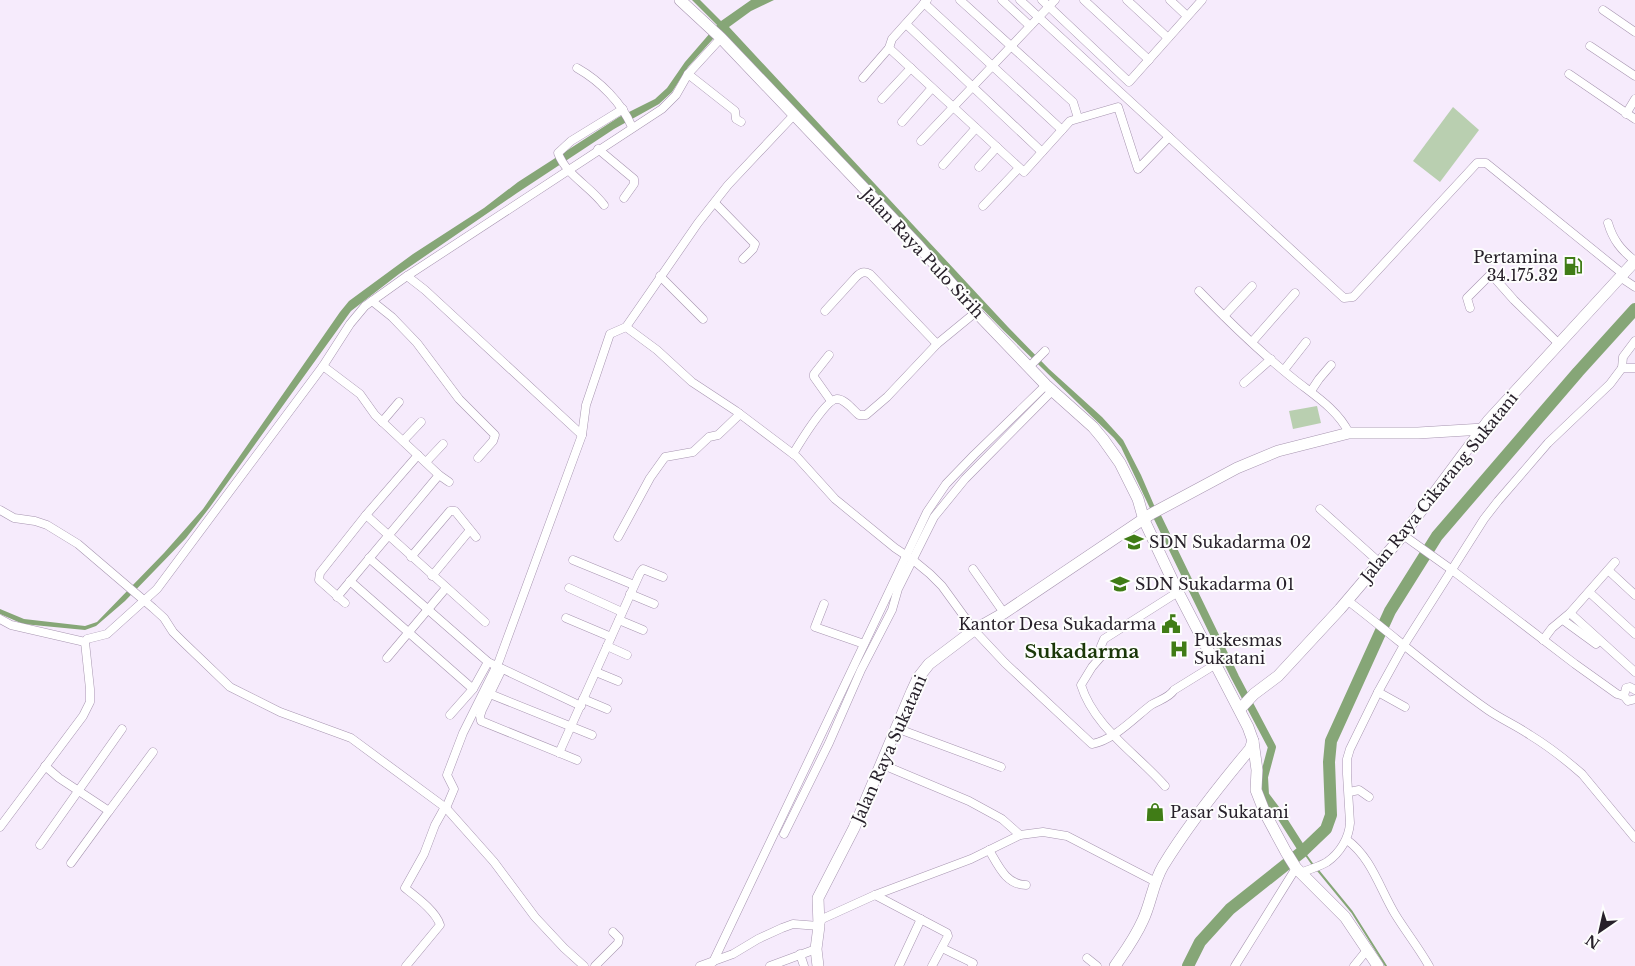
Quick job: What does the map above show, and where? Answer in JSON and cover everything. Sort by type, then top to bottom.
[{"type":"street","name":"Jalan Raya Pulo Sirih","points":[[680,0],[716,34],[918,245],[976,312],[1031,365],[1049,388],[1093,427],[1112,450],[1138,499],[1152,514]]},
{"type":"street","points":[[960,0],[1073,102],[1078,118]]},
{"type":"street","points":[[1002,0],[1030,26]]},
{"type":"street","points":[[1020,0],[1344,298],[1353,297],[1477,163],[1481,162],[1486,163],[1635,287]]},
{"type":"street","points":[[1042,0],[1129,82],[1202,0]]},
{"type":"street","points":[[921,142],[1055,0]]},
{"type":"street","points":[[1084,0],[1148,60]]},
{"type":"street","points":[[1127,0],[1168,38]]},
{"type":"street","points":[[1170,0],[1187,16]]},
{"type":"street","points":[[863,78],[889,48],[892,39],[926,2],[1062,130]]},
{"type":"street","points":[[1603,10],[1635,32]]},
{"type":"street","points":[[906,24],[1042,152]]},
{"type":"street","points":[[0,827],[82,716],[90,702],[90,680],[84,649],[87,639],[107,634],[143,599],[157,589],[323,366],[350,324],[365,306],[566,168],[598,149],[632,125],[662,109],[670,102],[716,34]]},
{"type":"street","points":[[1590,46],[1635,76]]},
{"type":"street","points":[[889,48],[1024,172],[1070,120],[1118,107],[1138,169],[1169,137]]},
{"type":"street","points":[[577,68],[590,76],[624,110],[632,125]]},
{"type":"street","points":[[882,99],[911,68]]},
{"type":"street","points":[[688,74],[735,111],[736,119],[741,122]]},
{"type":"street","points":[[1569,74],[1635,120]]},
{"type":"street","points":[[902,122],[932,88]]},
{"type":"street","points":[[1626,114],[1635,98]]},
{"type":"street","points":[[604,205],[596,195],[566,168],[558,155],[559,151],[571,141],[624,110]]},
{"type":"street","points":[[577,760],[481,722],[482,710],[490,694],[582,435],[586,405],[610,334],[626,327],[698,222],[746,164],[793,116]]},
{"type":"street","points":[[942,166],[976,128]]},
{"type":"street","points":[[979,167],[997,147]]},
{"type":"street","points":[[598,149],[634,179],[634,184],[624,198]]},
{"type":"street","points":[[983,206],[1019,168]]},
{"type":"street","points":[[715,203],[755,244],[753,249],[743,259]]},
{"type":"street","points":[[1608,223],[1611,234],[1617,244],[1623,252],[1635,261]]},
{"type":"street","name":"Jalan Raya Cikarang Sukatani","points":[[1246,703],[1278,676],[1379,562],[1406,537],[1482,428],[1635,261]]},
{"type":"street","points":[[825,311],[861,272],[865,272],[870,274],[937,344]]},
{"type":"street","points":[[1470,308],[1467,298],[1491,274],[1558,344]]},
{"type":"street","points":[[407,276],[425,290],[582,435]]},
{"type":"street","points":[[660,276],[703,319]]},
{"type":"street","points":[[1224,316],[1252,286]]},
{"type":"street","points":[[1199,291],[1271,359],[1311,391],[1344,423],[1349,433]]},
{"type":"street","points":[[1252,342],[1296,293]]},
{"type":"street","points":[[372,301],[392,317],[417,343],[459,399],[495,435],[494,441],[478,458]]},
{"type":"street","points":[[793,454],[831,400],[837,399],[845,402],[859,415],[866,415],[887,397],[937,344],[976,312]]},
{"type":"street","points":[[626,327],[657,350],[692,382],[740,414],[803,462],[835,499],[930,574],[942,586],[974,630],[1005,663],[1092,744],[1113,735],[1174,690],[1216,664]]},
{"type":"street","points":[[1235,966],[1300,868],[1326,863],[1347,840],[1350,832],[1348,759],[1350,749],[1378,692],[1404,646],[1484,519],[1498,500],[1548,443],[1610,384],[1622,368],[1623,357],[1635,340]]},
{"type":"street","points":[[1284,370],[1306,342]]},
{"type":"street","points":[[1031,365],[1042,354]]},
{"type":"street","points":[[830,355],[814,374],[814,378],[831,400]]},
{"type":"street","points":[[1244,383],[1271,359]]},
{"type":"street","points":[[323,366],[360,394],[368,407],[382,422],[449,482]]},
{"type":"street","points":[[1311,391],[1331,366]]},
{"type":"street","points":[[1622,368],[1635,368]]},
{"type":"street","points":[[713,962],[844,688],[904,553],[927,512],[946,484],[981,448],[1049,388]]},
{"type":"street","points":[[784,834],[892,610],[898,589],[934,517],[945,502],[1005,439],[1049,388]]},
{"type":"street","points":[[382,422],[399,402]]},
{"type":"street","points":[[618,537],[650,478],[665,457],[693,452],[709,437],[718,435],[740,414]]},
{"type":"street","points":[[403,441],[421,422]]},
{"type":"street","name":"Jalan Raya Sukatani","points":[[818,966],[816,949],[819,926],[818,898],[854,828],[912,691],[923,670],[929,664],[974,630],[1004,613],[1152,514],[1208,482],[1267,454],[1349,433],[1418,432],[1482,428]]},
{"type":"street","points":[[993,436],[1005,439]]},
{"type":"street","points":[[426,462],[443,444]]},
{"type":"street","points":[[981,448],[989,454]]},
{"type":"street","points":[[346,603],[320,580],[319,576],[366,515],[418,455]]},
{"type":"street","points":[[337,597],[439,475]]},
{"type":"street","points":[[937,496],[945,502]]},
{"type":"street","points":[[1320,509],[1379,562]]},
{"type":"street","points":[[0,510],[21,520],[35,521],[47,525],[78,544],[164,618],[173,632],[230,687],[280,712],[351,738],[446,807],[494,862],[535,917],[584,966]]},
{"type":"street","points":[[411,557],[450,511],[454,511],[476,537]]},
{"type":"street","points":[[1152,514],[1178,592],[1216,664],[1246,703],[1257,770],[1256,790],[1265,813],[1286,852],[1346,917],[1378,966]]},
{"type":"street","points":[[366,515],[485,622]]},
{"type":"street","points":[[432,576],[470,530]]},
{"type":"street","points":[[1406,537],[1600,682],[1617,694],[1624,696],[1628,701],[1635,699]]},
{"type":"street","points":[[369,558],[488,662],[582,702],[607,709]]},
{"type":"street","points":[[573,560],[634,585]]},
{"type":"street","points":[[1543,640],[1552,628],[1570,613],[1615,562]]},
{"type":"street","points":[[973,568],[1004,613]]},
{"type":"street","points":[[559,753],[640,573],[643,569],[663,577]]},
{"type":"street","points":[[1608,570],[1635,596]]},
{"type":"street","points":[[350,581],[473,689]]},
{"type":"street","points":[[388,658],[446,588]]},
{"type":"street","points":[[569,588],[622,612]]},
{"type":"street","points":[[1165,786],[1097,717],[1080,685],[1104,653],[1102,646],[1104,638],[1178,592]]},
{"type":"street","points":[[1589,592],[1635,634]]},
{"type":"street","points":[[630,594],[654,604]]},
{"type":"street","points":[[1347,600],[1489,710],[1530,735],[1582,774],[1635,838]]},
{"type":"street","points":[[824,604],[815,627],[864,644]]},
{"type":"street","points":[[1570,613],[1635,672]]},
{"type":"street","points":[[566,618],[611,637]]},
{"type":"street","points":[[0,619],[11,625],[85,642]]},
{"type":"street","points":[[618,620],[643,630]]},
{"type":"street","points":[[1563,620],[1596,644],[1600,641]]},
{"type":"street","points":[[607,646],[627,655]]},
{"type":"street","points":[[450,715],[473,689],[488,662]]},
{"type":"street","points":[[406,966],[440,924],[423,903],[405,888],[424,854],[435,825],[454,789],[447,775],[463,733],[499,668]]},
{"type":"street","points":[[596,672],[618,681]]},
{"type":"street","points":[[844,688],[852,692]]},
{"type":"street","points":[[1624,696],[1626,688],[1635,689]]},
{"type":"street","points":[[1378,692],[1405,706]]},
{"type":"street","points":[[490,694],[592,735]]},
{"type":"street","points":[[896,728],[1001,767]]},
{"type":"street","points":[[40,845],[122,729]]},
{"type":"street","points":[[1115,966],[1130,946],[1144,919],[1163,867],[1192,823],[1250,749],[1253,741]]},
{"type":"street","points":[[71,863],[153,752]]},
{"type":"street","points":[[881,764],[984,809],[1002,819],[1020,835]]},
{"type":"street","points":[[45,766],[77,791],[109,811]]},
{"type":"street","points":[[1349,792],[1359,790],[1368,797]]},
{"type":"street","points":[[700,966],[733,954],[746,945],[782,928],[794,924],[819,926],[822,919],[875,895],[971,859],[1020,835],[1043,832],[1067,836],[1156,882]]},
{"type":"street","points":[[1347,840],[1358,848],[1368,863],[1387,900],[1429,966]]},
{"type":"street","points":[[989,850],[1010,881],[1026,885]]},
{"type":"street","points":[[875,895],[946,933],[948,936],[932,966]]},
{"type":"street","points":[[899,966],[921,919]]},
{"type":"street","points":[[595,966],[618,942],[619,938],[613,932]]},
{"type":"street","points":[[942,948],[975,965]]},
{"type":"street","points":[[770,966],[816,949]]},
{"type":"street","points":[[1354,966],[1368,950]]},
{"type":"street","points":[[800,954],[804,966]]},
{"type":"street","points":[[1087,958],[1097,966]]},
{"type":"shaded area","points":[[692,0],[700,0],[721,21],[751,0],[774,0],[751,11],[729,27],[1008,327],[1049,369],[1102,417],[1123,440],[1160,519],[1156,521],[1121,447],[1114,438],[967,293],[886,203],[721,30],[688,67],[672,92],[659,104],[614,129],[517,193],[399,274],[351,311],[186,538],[125,601],[96,626],[85,630],[23,624],[0,614],[0,609],[24,619],[85,626],[97,622],[164,553],[203,509],[349,301],[413,254],[484,208],[518,182],[619,117],[655,99],[667,88],[685,62],[717,25]]},
{"type":"shaded area","points":[[1453,107],[1479,130],[1440,182],[1413,161]]},
{"type":"shaded area","points":[[1317,406],[1321,423],[1293,429],[1289,411]]},
{"type":"waterway","points":[[1188,966],[1200,942],[1230,909],[1303,851],[1326,829],[1331,815],[1329,762],[1331,741],[1390,611],[1437,536],[1578,372],[1635,309]]},
{"type":"waterway","points":[[1155,512],[1235,677],[1272,747],[1264,777],[1265,795],[1303,851]]},
{"type":"waterway","points":[[1303,851],[1313,865]]},
{"type":"waterway","points":[[1316,868],[1352,912],[1386,966]]},
{"type":"place","name":"Pertamina 34.175.32","points":[[1573,266]]},
{"type":"place","name":"SDN Sukadarma 02","points":[[1134,542]]},
{"type":"place","name":"SDN Sukadarma 01","points":[[1120,584]]},
{"type":"place","name":"Kantor Desa Sukadarma","points":[[1171,624]]},
{"type":"place","name":"Puskesmas Sukatani","points":[[1179,649]]},
{"type":"place","name":"Pasar Sukatani","points":[[1155,812]]},
{"type":"district","name":"Sukadarma","points":[[1082,651]]}]
